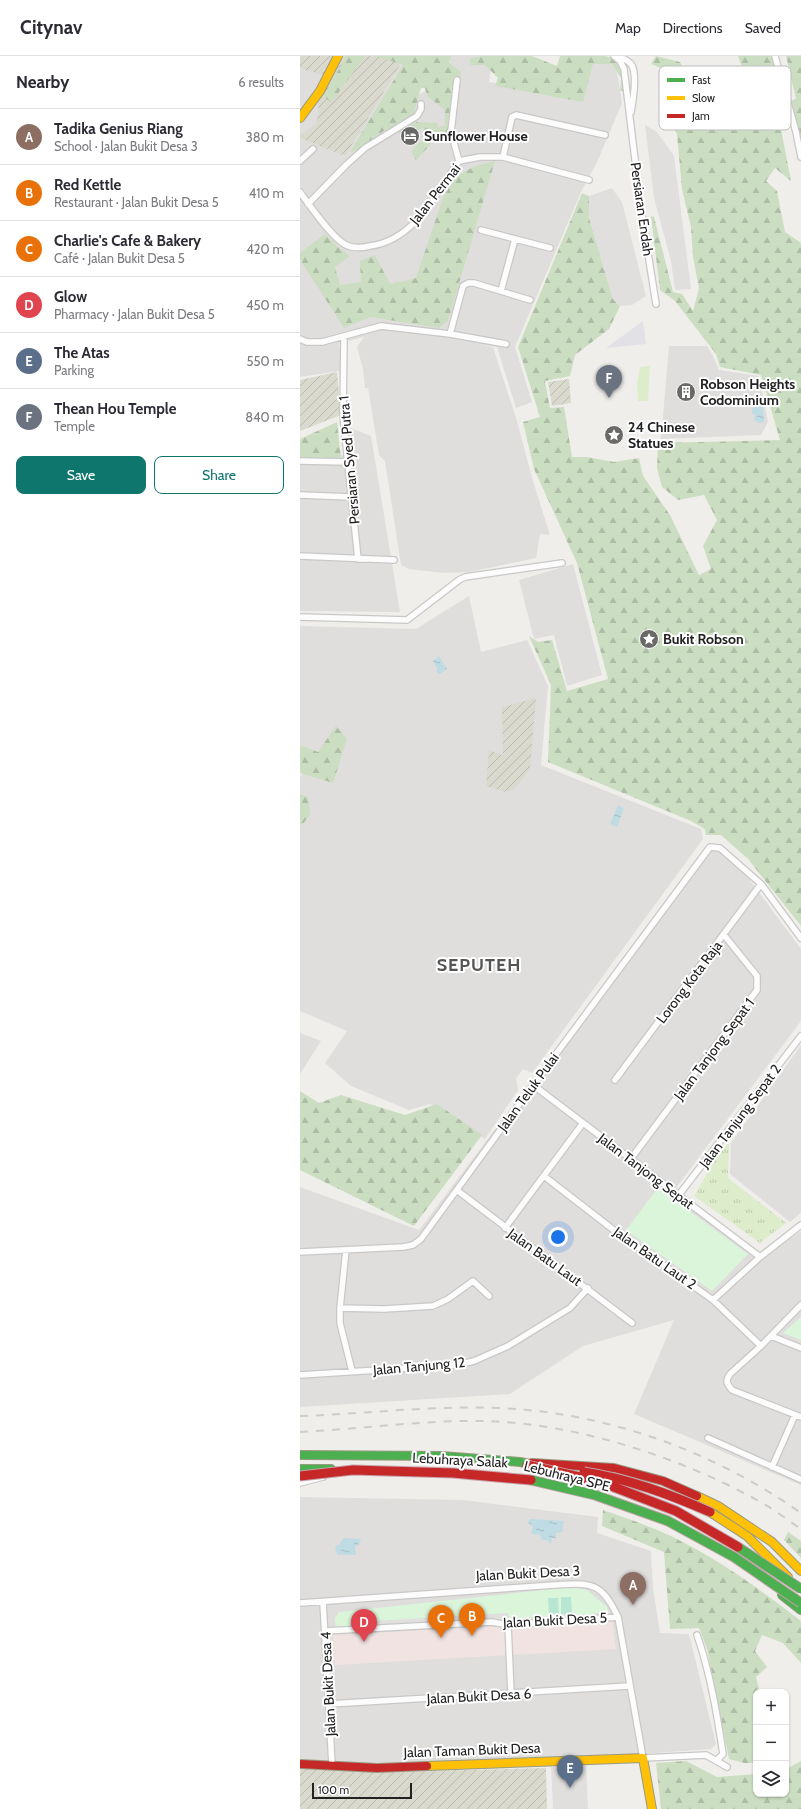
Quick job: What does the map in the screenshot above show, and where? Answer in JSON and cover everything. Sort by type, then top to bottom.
[{"type":"main road","points":[[300,118],[320,91],[338,56]]},
{"type":"main road","name":"Lebuhraya Salak","points":[[300,1455],[442,1456],[523,1464]]},
{"type":"main road","name":"Lebuhraya SPE","points":[[300,1459],[461,1460],[523,1464],[601,1482],[676,1511],[742,1549],[801,1589]]},
{"type":"main road","points":[[523,1464],[614,1468],[663,1481],[724,1510],[772,1542],[801,1571]]},
{"type":"main road","points":[[523,1464],[612,1476],[666,1492],[710,1512],[747,1536],[801,1589]]},
{"type":"main road","name":"Lebuhraya SPE","points":[[300,1468],[454,1473],[524,1478],[595,1495],[668,1521],[734,1557],[801,1603]]},
{"type":"main road","points":[[300,1476],[353,1470]]},
{"type":"main road","name":"Lebuhraya Salak","points":[[300,1473],[335,1474],[437,1471],[519,1477],[595,1493],[635,1507],[690,1532],[728,1554],[801,1610]]},
{"type":"main road","name":"Jalan Taman Bukit Desa","points":[[300,1764],[377,1768],[643,1758]]},
{"type":"main road","name":"Jalan Bukit Desa 3","points":[[643,1758],[652,1809]]},
{"type":"street","name":"Persiaran Endah","points":[[616,56],[631,64],[634,72],[634,98],[631,114]]},
{"type":"street","name":"Persiaran Endah","points":[[616,56],[624,69],[627,101],[631,114],[641,209],[656,304]]},
{"type":"street","points":[[774,56],[777,66]]},
{"type":"street","points":[[457,80],[451,132],[459,161]]},
{"type":"street","points":[[308,204],[365,148],[417,116],[421,109],[421,104]]},
{"type":"street","points":[[503,158],[512,117],[516,115],[605,135]]},
{"type":"street","points":[[791,115],[801,157]]},
{"type":"street","points":[[300,161],[313,149]]},
{"type":"street","name":"Jalan Permai","points":[[300,192],[330,231],[345,244],[357,248],[378,245],[392,240],[404,233],[424,212],[459,161],[480,158],[503,158],[589,180]]},
{"type":"street","points":[[481,230],[550,248]]},
{"type":"street","points":[[501,291],[516,239]]},
{"type":"street","points":[[450,334],[463,286],[468,283],[474,283],[530,300]]},
{"type":"street","points":[[300,339],[313,342],[344,336],[381,326],[450,334],[506,344]]},
{"type":"street","name":"Persiaran Syed Putra 1","points":[[344,336],[343,416],[358,559]]},
{"type":"street","points":[[300,461],[348,462]]},
{"type":"street","points":[[300,495],[352,497]]},
{"type":"street","points":[[300,556],[394,560]]},
{"type":"street","points":[[300,617],[407,620],[465,577],[562,563]]},
{"type":"street","name":"Jalan Teluk Pulai","points":[[300,1252],[403,1247],[413,1245],[421,1239],[458,1191],[533,1086],[710,847],[720,848],[761,884]]},
{"type":"street","points":[[761,884],[801,938]]},
{"type":"street","name":"Lorong Kota Raja","points":[[616,1080],[761,884]]},
{"type":"street","name":"Jalan Tanjong Sepat 1","points":[[630,1160],[757,990],[757,976],[724,935]]},
{"type":"street","name":"Jalan Tanjung Sepat 2","points":[[678,1196],[801,1036]]},
{"type":"street","name":"Jalan Tanjong Sepat","points":[[533,1086],[760,1257]]},
{"type":"street","points":[[505,1228],[583,1123]]},
{"type":"street","name":"Jalan Batu Laut 2","points":[[544,1176],[615,1231],[713,1300],[761,1346]]},
{"type":"street","name":"Jalan Batu Laut","points":[[458,1191],[505,1228],[588,1288],[632,1323]]},
{"type":"street","points":[[713,1300],[760,1257],[801,1225]]},
{"type":"street","points":[[346,1250],[340,1308],[340,1323],[352,1371]]},
{"type":"street","points":[[340,1308],[384,1309],[433,1306],[448,1299],[473,1282],[489,1296]]},
{"type":"street","name":"Jalan Tanjung 12","points":[[300,1375],[457,1365],[474,1362],[508,1346],[570,1308],[588,1288]]},
{"type":"street","points":[[772,1467],[798,1416],[732,1390],[727,1384],[727,1379],[730,1374],[761,1346],[801,1305]]},
{"type":"street","points":[[771,1336],[801,1348]]},
{"type":"street","points":[[708,1438],[800,1479]]},
{"type":"street","points":[[300,1483],[335,1474]]},
{"type":"street","name":"Jalan Bukit Desa 3","points":[[300,1603],[583,1583],[592,1585],[604,1594],[618,1617],[629,1686],[643,1758]]},
{"type":"street","name":"Jalan Bukit Desa 4","points":[[323,1602],[332,1766]]},
{"type":"street","name":"Jalan Bukit Desa 5","points":[[325,1631],[492,1622],[508,1625],[618,1617]]},
{"type":"street","points":[[508,1625],[511,1694]]},
{"type":"street","points":[[696,1635],[704,1653],[723,1754],[716,1761]]},
{"type":"street","name":"Jalan Bukit Desa 6","points":[[329,1704],[629,1686]]},
{"type":"street","name":"Jalan Taman Bukit Desa","points":[[643,1758],[706,1755],[726,1767]]},
{"type":"shaded area","points":[[300,56],[405,56],[418,95],[458,73],[447,58],[448,56],[493,56],[489,82],[574,97],[597,56],[616,67],[622,103],[598,160],[581,192],[515,347],[532,402],[516,408],[497,347],[475,343],[493,347],[517,421],[532,478],[550,535],[540,534],[536,558],[469,572],[443,573],[409,569],[401,565],[385,461],[379,455],[368,388],[365,388],[363,369],[357,347],[364,337],[339,343],[351,428],[371,436],[400,612],[300,611],[300,458],[345,455],[339,371],[300,377]]},
{"type":"shaded area","points":[[300,56],[332,56],[323,75],[300,68]]},
{"type":"shaded area","points":[[345,56],[383,56],[400,65],[345,156],[300,138],[300,136],[317,123],[319,101]]},
{"type":"shaded area","points":[[645,125],[657,132],[674,156],[691,289],[675,290],[671,261],[654,198]]},
{"type":"shaded area","points":[[612,188],[622,202],[646,296],[632,305],[620,306],[613,299],[589,217],[589,196]]},
{"type":"shaded area","points":[[643,321],[646,344],[606,348]]},
{"type":"shaded area","points":[[669,346],[707,346],[719,370],[759,376],[768,422],[761,435],[661,439]]},
{"type":"shaded area","points":[[337,372],[341,415],[300,431],[300,380]]},
{"type":"shaded area","points":[[569,379],[571,403],[552,406],[548,382]]},
{"type":"shaded area","points":[[573,564],[602,675],[567,686],[554,635],[534,639],[519,580]]},
{"type":"shaded area","points":[[469,596],[481,652],[527,640],[548,686],[541,765],[701,829],[703,839],[532,1073],[523,1069],[516,1078],[518,1090],[485,1139],[430,1104],[409,1110],[351,1086],[325,1063],[347,1031],[300,1011],[300,777],[318,753],[300,745],[300,626],[416,629]]},
{"type":"shaded area","points":[[536,698],[530,769],[514,790],[506,792],[486,786],[489,750],[503,755],[502,707]]},
{"type":"shaded area","points":[[712,843],[743,871],[801,949],[801,1021],[676,1188],[763,1258],[801,1231],[801,1485],[634,1414],[674,1320],[583,1346],[510,1394],[300,1407],[300,1187],[419,1230]]},
{"type":"shaded area","points":[[300,1033],[321,1041],[300,1074]]},
{"type":"shaded area","points":[[801,1045],[801,1213],[790,1222],[730,1174],[731,1143]]},
{"type":"shaded area","points":[[300,1497],[463,1500],[598,1517],[597,1533],[651,1551],[653,1588],[660,1633],[689,1634],[716,1744],[711,1749],[654,1753],[389,1764],[316,1762],[300,1760]]},
{"type":"shaded area","points":[[508,1613],[509,1618],[347,1628],[355,1622]]},
{"type":"shaded area","points":[[612,1620],[616,1649],[335,1665],[333,1635]]},
{"type":"shaded area","points":[[586,1765],[588,1809],[553,1809],[551,1767]]},
{"type":"shaded area","points":[[546,1768],[547,1809],[300,1809],[300,1769],[383,1772]]},
{"type":"green space","points":[[346,56],[365,56],[331,103],[324,96]]},
{"type":"green space","points":[[376,56],[451,56],[449,62],[461,72],[450,138],[432,143],[416,160],[411,151],[425,137],[423,128],[402,137],[398,132],[417,122],[437,123],[438,127],[445,126],[445,110],[427,96],[425,88],[421,88],[413,116],[382,132],[357,150],[350,152],[403,65]]},
{"type":"green space","points":[[484,56],[532,56],[557,66],[560,56],[605,56],[615,59],[623,76],[624,91],[620,91],[621,78],[612,64],[593,64],[583,102],[495,86],[498,78],[485,65],[470,65],[470,58]]},
{"type":"green space","points":[[656,56],[680,62],[682,66],[659,66],[659,67],[651,64]]},
{"type":"green space","points":[[738,56],[772,56],[774,66],[742,66]]},
{"type":"green space","points":[[786,56],[801,56],[801,146],[791,108],[791,100],[796,99],[791,78],[791,66],[788,66]]},
{"type":"green space","points":[[674,130],[781,130],[791,181],[775,168],[766,181],[777,191],[785,232],[801,243],[801,926],[748,859],[721,835],[706,835],[705,829],[691,821],[548,762],[551,685],[529,636],[538,642],[552,640],[567,691],[608,679],[577,563],[534,469],[523,422],[540,417],[518,347],[582,193],[589,196],[589,217],[613,299],[620,306],[609,329],[575,355],[570,376],[545,381],[550,408],[564,407],[572,457],[587,457],[614,462],[639,458],[643,476],[670,515],[699,575],[711,569],[703,546],[717,520],[704,495],[678,500],[662,487],[657,468],[658,443],[780,440],[761,375],[720,367],[716,354],[675,301],[660,290],[651,216],[654,217],[673,292],[682,294],[693,311],[699,288],[693,257],[691,227],[682,189],[677,134]]},
{"type":"green space","points":[[495,161],[448,321],[439,328],[370,317],[344,328],[300,260],[300,253],[325,234],[339,248],[350,256],[335,267],[340,285],[361,282],[360,261],[375,255],[390,284],[416,278],[443,198],[455,177],[475,166]]},
{"type":"green space","points":[[650,366],[648,401],[638,401],[637,385],[640,367]]},
{"type":"green space","points":[[337,422],[342,468],[333,459],[300,460],[300,439]]},
{"type":"green space","points":[[336,726],[347,739],[333,783],[300,773],[300,745],[318,752]]},
{"type":"green space","points":[[300,794],[308,797],[310,815],[302,825],[300,824]]},
{"type":"green space","points":[[300,1091],[319,1103],[341,1095],[405,1115],[437,1104],[482,1135],[414,1226],[300,1170]]},
{"type":"green space","points":[[729,1143],[728,1178],[786,1223],[760,1243],[694,1196],[716,1158]]},
{"type":"green space","points":[[658,1188],[748,1254],[712,1291],[626,1230]]},
{"type":"green space","points":[[801,1317],[801,1340],[783,1333]]},
{"type":"green space","points":[[603,1510],[636,1521],[674,1538],[731,1570],[801,1621],[801,1663],[783,1643],[762,1635],[755,1651],[767,1667],[756,1677],[759,1689],[753,1689],[753,1763],[744,1763],[729,1759],[707,1649],[699,1628],[670,1629],[664,1552],[602,1526]]},
{"type":"green space","points":[[788,1532],[801,1541],[801,1558],[784,1540]]},
{"type":"green space","points":[[572,1587],[587,1590],[607,1607],[609,1613],[336,1628],[335,1618],[339,1612]]},
{"type":"green space","points":[[561,1597],[571,1597],[572,1614],[561,1615]]},
{"type":"green space","points":[[548,1598],[558,1598],[559,1615],[549,1615]]},
{"type":"green space","points":[[686,1761],[717,1777],[753,1774],[753,1797],[789,1797],[789,1767],[801,1761],[801,1809],[661,1809],[656,1763]]},
{"type":"water","points":[[758,404],[763,406],[764,420],[763,422],[759,423],[754,420],[755,415],[752,413],[752,409]]},
{"type":"water","points":[[439,656],[447,669],[440,674],[437,673],[437,668],[433,661]]},
{"type":"water","points":[[618,805],[624,808],[617,827],[610,824]]},
{"type":"water","points":[[531,1519],[564,1521],[562,1532],[556,1533],[556,1538],[552,1538],[551,1544],[547,1540],[542,1540],[539,1534],[535,1535],[531,1533],[533,1527],[527,1522]]},
{"type":"water","points":[[343,1538],[361,1539],[359,1544],[355,1547],[356,1555],[338,1555],[335,1550],[336,1546],[340,1544]]},
{"type":"railway","points":[[300,1416],[475,1407],[540,1411],[580,1418],[619,1427],[658,1439],[696,1454],[732,1471],[801,1513]]},
{"type":"railway","points":[[300,1432],[461,1421],[518,1423],[553,1428],[588,1435],[624,1445],[692,1469],[725,1483],[761,1502],[801,1529]]},
{"type":"traffic: fast","points":[[300,1455],[442,1456],[520,1462],[535,1465]]},
{"type":"traffic: fast","points":[[300,1469],[331,1469]]},
{"type":"traffic: fast","points":[[531,1480],[595,1495],[668,1521],[734,1557],[801,1603]]},
{"type":"traffic: fast","points":[[738,1547],[801,1589]]},
{"type":"traffic: fast","points":[[782,1595],[801,1610]]},
{"type":"traffic: slow","points":[[300,118],[320,91],[338,56]]},
{"type":"traffic: slow","points":[[697,1496],[718,1506],[772,1542],[801,1571]]},
{"type":"traffic: slow","points":[[710,1512],[747,1536],[788,1577]]},
{"type":"traffic: slow","points":[[427,1766],[643,1758],[652,1809]]},
{"type":"traffic: jam","points":[[532,1463],[614,1468],[663,1481],[697,1496]]},
{"type":"traffic: jam","points":[[527,1465],[601,1482],[676,1511],[738,1547]]},
{"type":"traffic: jam","points":[[300,1476],[353,1470],[453,1473],[531,1480]]},
{"type":"traffic: jam","points":[[584,1472],[633,1483],[679,1499],[710,1512]]},
{"type":"traffic: jam","points":[[300,1764],[377,1768],[427,1766]]},
{"type":"place","name":"Sunflower House","points":[[410,136]]},
{"type":"place","name":"Robson Heights Codominium","points":[[686,392]]},
{"type":"place","name":"Thean Hou Temple","points":[[609,398]]},
{"type":"place","name":"24 Chinese Statues","points":[[614,435]]},
{"type":"place","name":"Bukit Robson","points":[[649,639]]},
{"type":"place","name":"Tadika Genius Riang","points":[[633,1605]]},
{"type":"place","name":"Red Kettle","points":[[472,1636]]},
{"type":"place","name":"Charlie's Cafe & Bakery","points":[[441,1638]]},
{"type":"place","name":"Glow","points":[[364,1642]]},
{"type":"place","name":"The Atas","points":[[570,1788]]},
{"type":"district","name":"SEPUTEH","points":[[479,965]]}]
